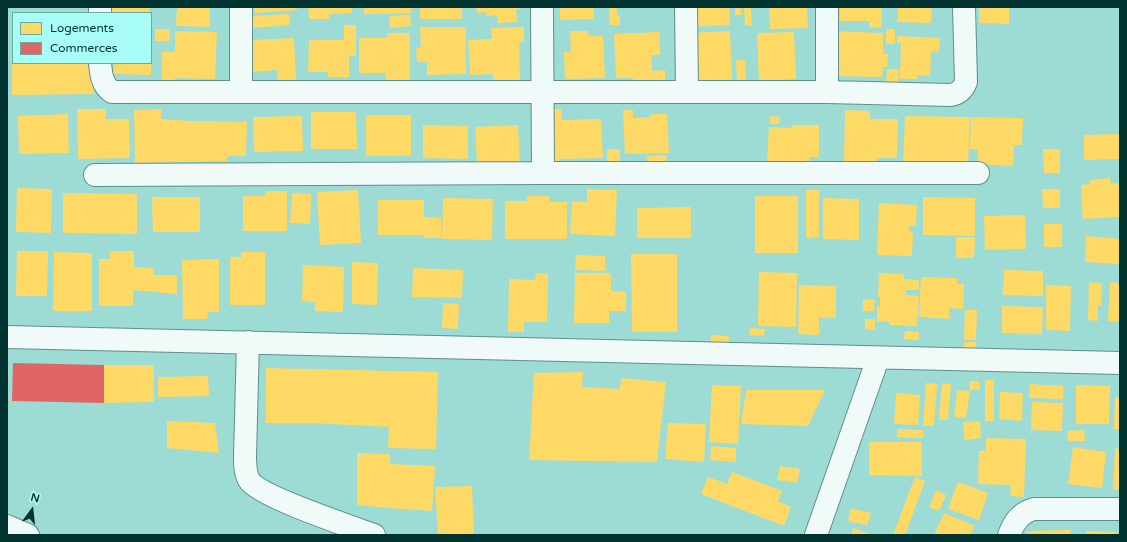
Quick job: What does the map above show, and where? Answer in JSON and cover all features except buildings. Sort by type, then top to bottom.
[{"type":"street","points":[[241,7],[241,91]]},
{"type":"street","points":[[542,7],[543,173]]},
{"type":"street","points":[[686,7],[687,92]]},
{"type":"street","points":[[827,7],[827,92]]},
{"type":"street","points":[[100,64],[102,78],[107,88],[112,92],[827,92],[950,95],[960,92],[964,88],[966,82],[964,7]]},
{"type":"street","points":[[95,175],[978,173]]},
{"type":"street","points":[[7,337],[1120,363]]},
{"type":"street","points":[[248,342],[245,456],[246,471],[249,481],[269,496],[374,535]]},
{"type":"street","points":[[816,535],[878,358]]},
{"type":"street","points":[[1009,535],[1019,517],[1034,509],[1120,509]]},
{"type":"street","points":[[7,526],[28,535]]}]
